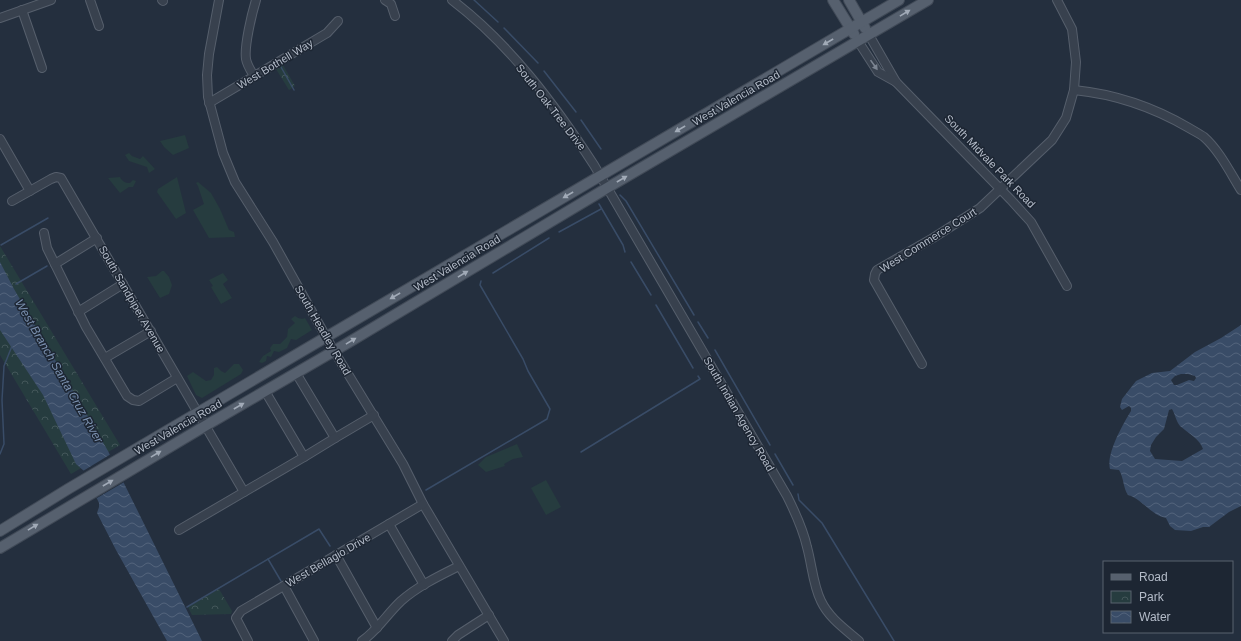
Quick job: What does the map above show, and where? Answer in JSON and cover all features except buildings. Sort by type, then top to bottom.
[{"type":"main road","name":"South Midvale Park Road","points":[[833,0],[858,41]]},
{"type":"main road","name":"South Midvale Park Road","points":[[849,0],[869,34]]},
{"type":"main road","name":"West Valencia Road","points":[[0,531],[86,478],[899,0]]},
{"type":"main road","name":"West Valencia Road","points":[[0,548],[93,491],[334,351],[607,188],[928,0]]},
{"type":"main road","points":[[722,105],[728,117]]},
{"type":"main road","points":[[476,249],[483,262]]},
{"type":"street","points":[[0,18],[52,0]]},
{"type":"street","points":[[90,0],[99,26]]},
{"type":"street","name":"South Headley Road","points":[[219,0],[208,61],[208,97],[224,153],[235,182],[273,242],[334,351],[403,464],[423,504],[504,641]]},
{"type":"street","points":[[254,76],[248,66],[246,58],[256,0]]},
{"type":"street","points":[[385,0],[391,4],[395,16]]},
{"type":"street","name":"South Oak Tree Drive","points":[[452,0],[491,35],[530,77],[568,125],[607,188]]},
{"type":"street","name":"West Commerce Court","points":[[922,364],[874,280],[875,274],[877,270],[933,238],[980,208],[1052,140],[1066,118],[1074,90],[1076,62],[1072,29],[1057,0]]},
{"type":"street","points":[[22,10],[42,68]]},
{"type":"street","name":"West Bothell Way","points":[[209,103],[327,33],[338,21]]},
{"type":"street","name":"South Midvale Park Road","points":[[869,34],[896,82],[1031,222],[1067,286]]},
{"type":"street","name":"South Midvale Park Road","points":[[858,41],[878,72],[896,82]]},
{"type":"street","points":[[1074,90],[1113,97],[1142,106],[1172,118],[1204,137],[1216,152],[1241,190]]},
{"type":"street","points":[[0,139],[30,190],[12,201]]},
{"type":"street","name":"South Sandpiper Avenue","points":[[30,190],[56,177],[61,178],[124,284],[177,378],[199,412],[205,426],[244,492]]},
{"type":"street","name":"South Indian Agency Road","points":[[607,188],[787,496],[798,518],[805,539],[816,589],[822,602],[835,620],[859,641]]},
{"type":"street","points":[[44,232],[47,248],[78,312],[127,396],[132,402],[140,400],[177,378]]},
{"type":"street","points":[[55,264],[97,238]]},
{"type":"street","points":[[78,312],[124,284]]},
{"type":"street","points":[[105,358],[151,331]]},
{"type":"street","points":[[296,373],[335,438]]},
{"type":"street","points":[[265,391],[304,456]]},
{"type":"street","points":[[179,530],[374,415]]},
{"type":"street","name":"West Bellagio Drive","points":[[248,641],[236,618],[241,611],[423,504]]},
{"type":"street","points":[[389,524],[424,585]]},
{"type":"street","points":[[336,555],[377,628]]},
{"type":"street","points":[[362,641],[377,628],[401,602],[424,585],[459,566]]},
{"type":"street","points":[[284,586],[314,641]]},
{"type":"street","points":[[452,641],[460,638],[489,615]]},
{"type":"green space","points":[[283,65],[295,86],[289,90],[276,69]]},
{"type":"green space","points":[[185,135],[189,148],[173,155],[160,141]]},
{"type":"green space","points":[[129,153],[140,159],[143,156],[155,169],[149,173],[147,167],[129,161],[125,155]]},
{"type":"green space","points":[[120,177],[127,183],[130,183],[133,180],[136,181],[133,187],[129,187],[120,193],[108,178]]},
{"type":"green space","points":[[177,177],[186,213],[176,219],[157,192],[158,189]]},
{"type":"green space","points":[[198,182],[211,193],[229,230],[234,232],[235,237],[209,238],[193,210],[204,204],[196,183]]},
{"type":"green space","points":[[0,246],[120,445],[71,474],[0,355]]},
{"type":"green space","points":[[164,271],[169,277],[172,285],[169,294],[160,298],[147,277],[156,276]]},
{"type":"green space","points":[[223,273],[228,280],[223,284],[232,298],[221,304],[211,287],[213,286],[209,280]]},
{"type":"green space","points":[[295,316],[301,319],[305,318],[312,330],[296,340],[291,339],[287,348],[279,352],[274,351],[271,357],[267,356],[266,361],[262,363],[259,362],[263,356],[271,351],[270,348],[273,344],[280,344],[287,337],[288,329],[295,323],[291,319]]},
{"type":"green space","points":[[234,364],[239,364],[243,370],[241,374],[202,398],[196,395],[187,376],[193,372],[206,381],[211,380],[214,375],[214,368],[217,367],[225,373]]},
{"type":"green space","points":[[517,444],[523,457],[513,459],[504,464],[505,466],[486,472],[478,465],[486,457]]},
{"type":"green space","points":[[546,480],[561,507],[546,515],[531,488]]},
{"type":"green space","points":[[219,589],[232,611],[231,614],[192,615],[188,607]]},
{"type":"water","name":"West Branch Santa Cruz River","points":[[0,262],[14,289],[108,451],[202,641],[167,641],[116,550],[97,513],[99,503],[84,471],[76,464],[43,395],[0,330]]},
{"type":"water","points":[[1241,325],[1241,506],[1229,512],[1209,527],[1203,527],[1191,531],[1175,530],[1170,526],[1166,518],[1156,514],[1138,500],[1128,495],[1119,470],[1110,469],[1110,455],[1120,431],[1131,411],[1129,406],[1122,410],[1120,407],[1122,399],[1136,381],[1152,373],[1170,371],[1195,352]],"holes":[[[1188,374],[1195,376],[1196,378],[1194,381],[1189,380],[1174,385],[1171,380],[1175,376]],[[1172,409],[1180,426],[1197,439],[1203,449],[1182,461],[1155,459],[1150,451],[1151,445],[1156,437],[1164,429],[1169,410]]]},
{"type":"pier","points":[[111,454],[126,481],[97,498],[83,471]]},
{"type":"waterway","points":[[474,0],[498,22]]},
{"type":"waterway","points":[[504,28],[538,63]]},
{"type":"waterway","points":[[281,67],[294,90]]},
{"type":"waterway","points":[[544,71],[576,112]]},
{"type":"waterway","points":[[581,120],[601,149]]},
{"type":"waterway","points":[[620,195],[626,201],[694,315]]},
{"type":"waterway","points":[[599,204],[623,245],[625,252]]},
{"type":"waterway","points":[[559,232],[601,209]]},
{"type":"waterway","points":[[1,245],[48,218]]},
{"type":"waterway","points":[[493,273],[549,238]]},
{"type":"waterway","points":[[631,262],[651,295]]},
{"type":"waterway","points":[[16,284],[47,266]]},
{"type":"waterway","points":[[426,490],[547,419],[550,409],[480,285],[481,281]]},
{"type":"waterway","points":[[656,305],[693,368]]},
{"type":"waterway","points":[[698,322],[708,338]]},
{"type":"waterway","points":[[0,454],[4,444],[2,400],[4,366],[12,346]]},
{"type":"waterway","points":[[715,350],[770,445]]},
{"type":"waterway","points":[[581,452],[700,379],[698,376]]},
{"type":"waterway","points":[[775,454],[793,485]]},
{"type":"waterway","points":[[798,494],[799,500],[822,523],[894,641]]},
{"type":"waterway","points":[[187,607],[319,529],[330,546]]},
{"type":"waterway","points":[[268,559],[281,581]]}]
